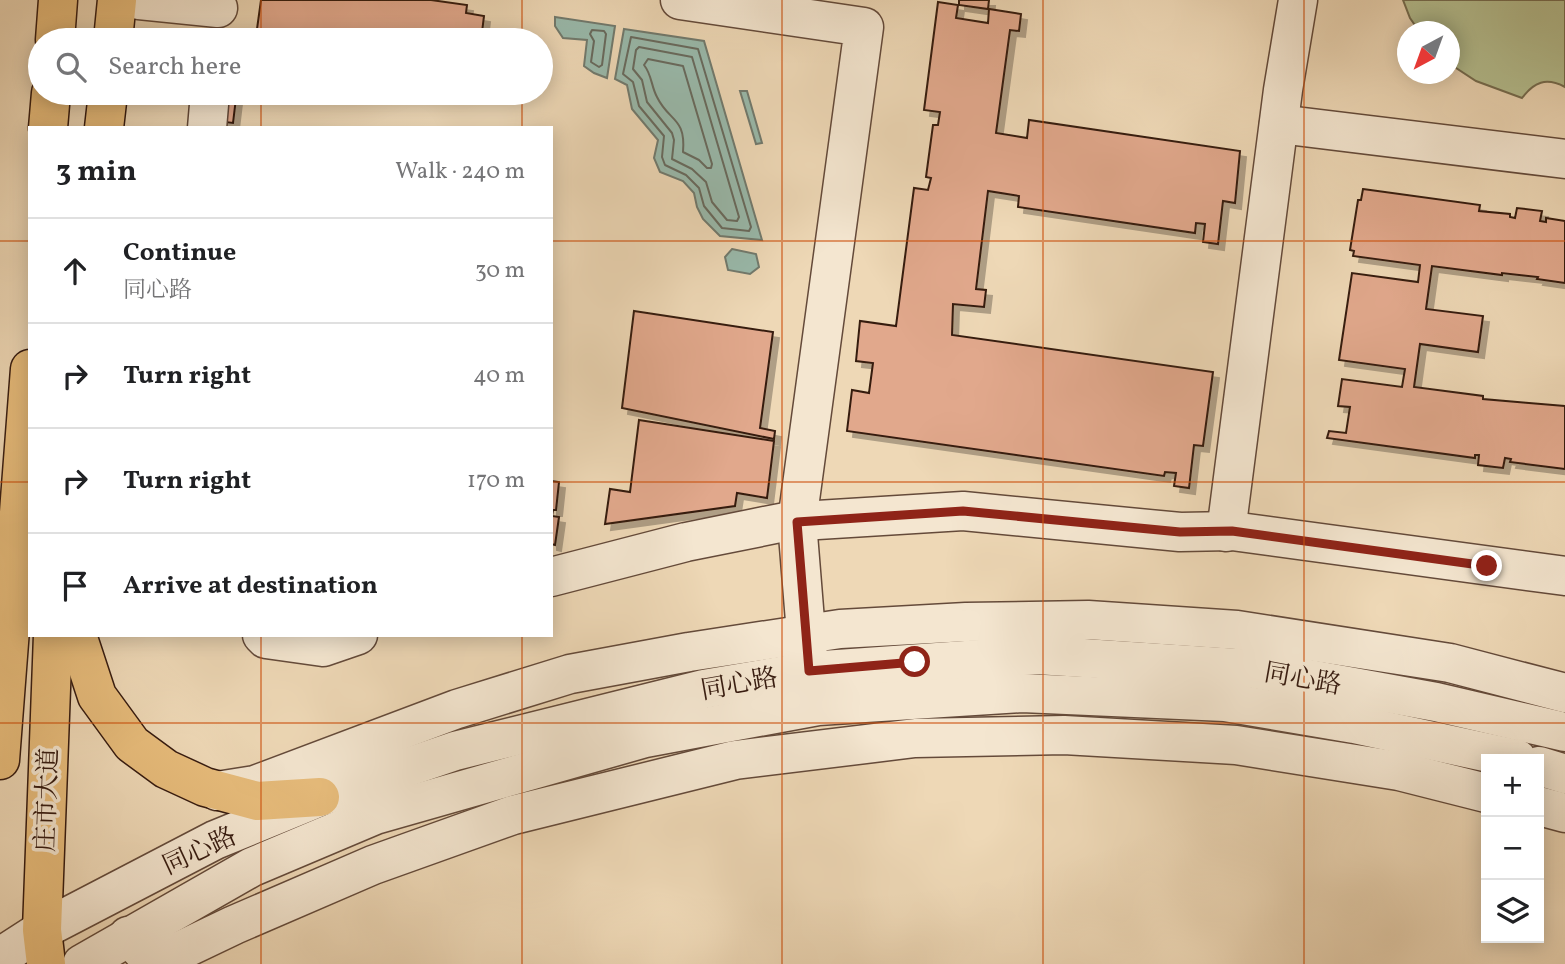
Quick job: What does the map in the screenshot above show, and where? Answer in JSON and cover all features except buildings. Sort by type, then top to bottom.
[{"type":"main road","points":[[56,28],[58,0]]},
{"type":"main road","points":[[114,28],[117,0]]},
{"type":"main road","points":[[48,126],[50,105]]},
{"type":"main road","points":[[104,126],[107,105]]},
{"type":"main road","name":"庄市大道","points":[[0,760],[28,395]]},
{"type":"main road","name":"庄市大道","points":[[44,947],[54,637]]},
{"type":"main road","points":[[78,637],[97,696],[132,744],[166,769],[205,788],[257,801],[320,797]]},
{"type":"street","points":[[139,0],[217,16]]},
{"type":"street","points":[[680,0],[864,27],[797,522],[809,671]]},
{"type":"street","points":[[1226,532],[1279,124],[1298,0]]},
{"type":"street","points":[[207,126],[209,105]]},
{"type":"street","points":[[1279,124],[1565,159]]},
{"type":"street","points":[[553,577],[686,542],[797,522],[963,511],[1180,532],[1232,531],[1565,576]]},
{"type":"street","points":[[217,791],[255,785],[457,709],[570,674],[806,632],[966,622],[1088,620],[1237,630],[1450,663],[1565,693]]},
{"type":"street","points":[[264,637],[323,646],[352,637]]},
{"type":"street","name":"同心路","points":[[0,957],[44,947],[215,840],[320,797],[455,751],[544,728],[704,689],[809,671],[1037,655],[1254,669],[1436,702],[1565,732]]},
{"type":"street","name":"同心路","points":[[82,964],[252,867],[375,815],[645,738],[818,706],[1022,692],[1226,702],[1354,724],[1494,754]]},
{"type":"street","points":[[128,936],[145,954],[163,959],[373,865],[513,815],[735,760],[915,738],[1064,735],[1236,745],[1399,771],[1481,792]]},
{"type":"street","points":[[1544,768],[1565,774]]},
{"type":"street","points":[[1544,807],[1565,813]]},
{"type":"green space","points":[[1403,0],[1565,0],[1565,87],[1552,82],[1541,83],[1531,88],[1522,98],[1476,81],[1460,71],[1460,21],[1412,21]]},
{"type":"water","points":[[555,17],[615,26],[607,78],[584,66],[587,40],[563,38],[555,26]]},
{"type":"water","points":[[624,29],[704,41],[762,240],[720,236],[703,219],[694,193],[683,181],[660,172],[654,158],[658,140],[632,109],[627,85],[615,79]]},
{"type":"water","points":[[740,91],[747,91],[762,143],[756,144]]},
{"type":"water","points":[[732,249],[756,254],[759,267],[750,274],[728,270],[725,257]]},
{"type":"route","points":[[915,662],[809,671],[797,522],[963,511],[1180,532],[1232,531],[1487,566]]}]
